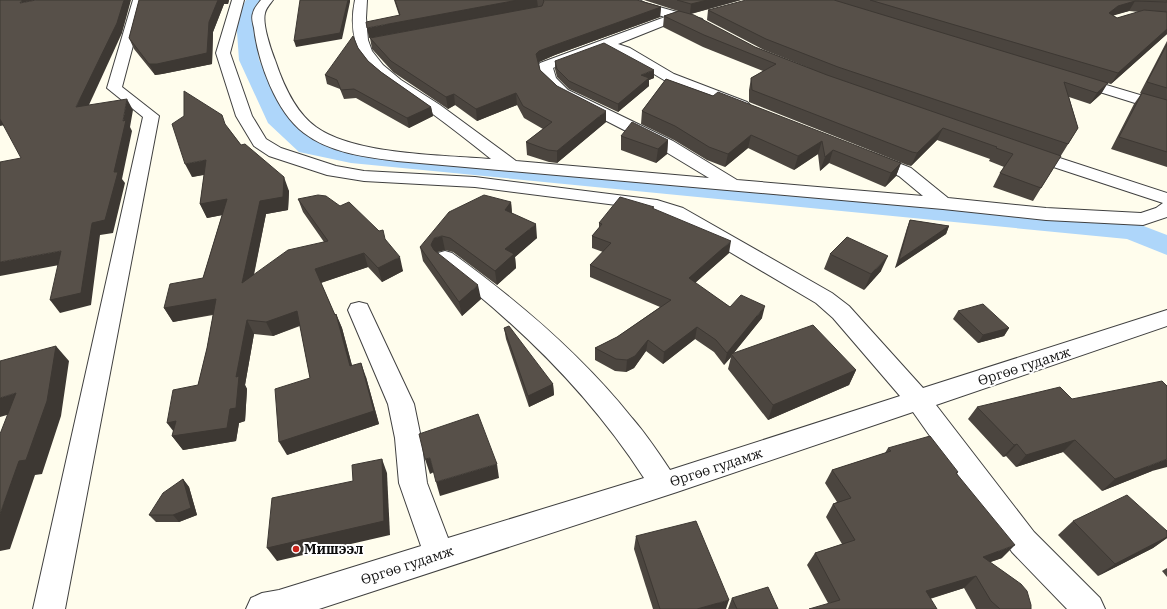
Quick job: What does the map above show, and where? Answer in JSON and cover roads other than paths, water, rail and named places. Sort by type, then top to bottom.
[{"type":"street","points":[[49,609],[151,116],[114,88],[139,0]]},
{"type":"street","points":[[238,0],[223,53],[244,116],[260,142],[275,152],[334,171],[405,180],[475,182],[663,207],[676,212],[824,298],[842,312],[919,401],[1023,542],[1089,609]]},
{"type":"street","points":[[267,0],[259,13],[261,39],[270,71],[298,119],[310,130],[337,144],[360,151],[397,156],[943,203],[1046,214],[1143,219],[1163,212],[1167,208]]},
{"type":"street","points":[[361,0],[358,11],[371,44],[365,50],[371,59],[394,82],[435,109],[510,166]]},
{"type":"street","points":[[631,0],[641,6],[684,18],[710,21]]},
{"type":"street","points":[[684,18],[576,53],[546,66],[550,80],[563,93],[667,145],[735,186]]},
{"type":"street","points":[[606,44],[625,51],[669,77],[755,110]]},
{"type":"street","points":[[1061,76],[1167,108]]},
{"type":"street","points":[[1018,150],[1167,199]]},
{"type":"street","points":[[855,151],[905,172],[943,203]]},
{"type":"street","points":[[445,258],[492,292],[556,351],[622,424],[664,484]]},
{"type":"street","points":[[359,310],[388,372],[400,404],[408,438],[413,483],[439,555]]},
{"type":"street","name":"Өргөө гудамж","points":[[262,609],[279,606],[664,484],[1167,318]]},
{"type":"waterway","points":[[255,0],[245,18],[249,60],[280,123],[308,147],[351,156],[1133,231],[1167,246]]},
{"type":"place","name":"Мишээл","points":[[296,549]]}]
